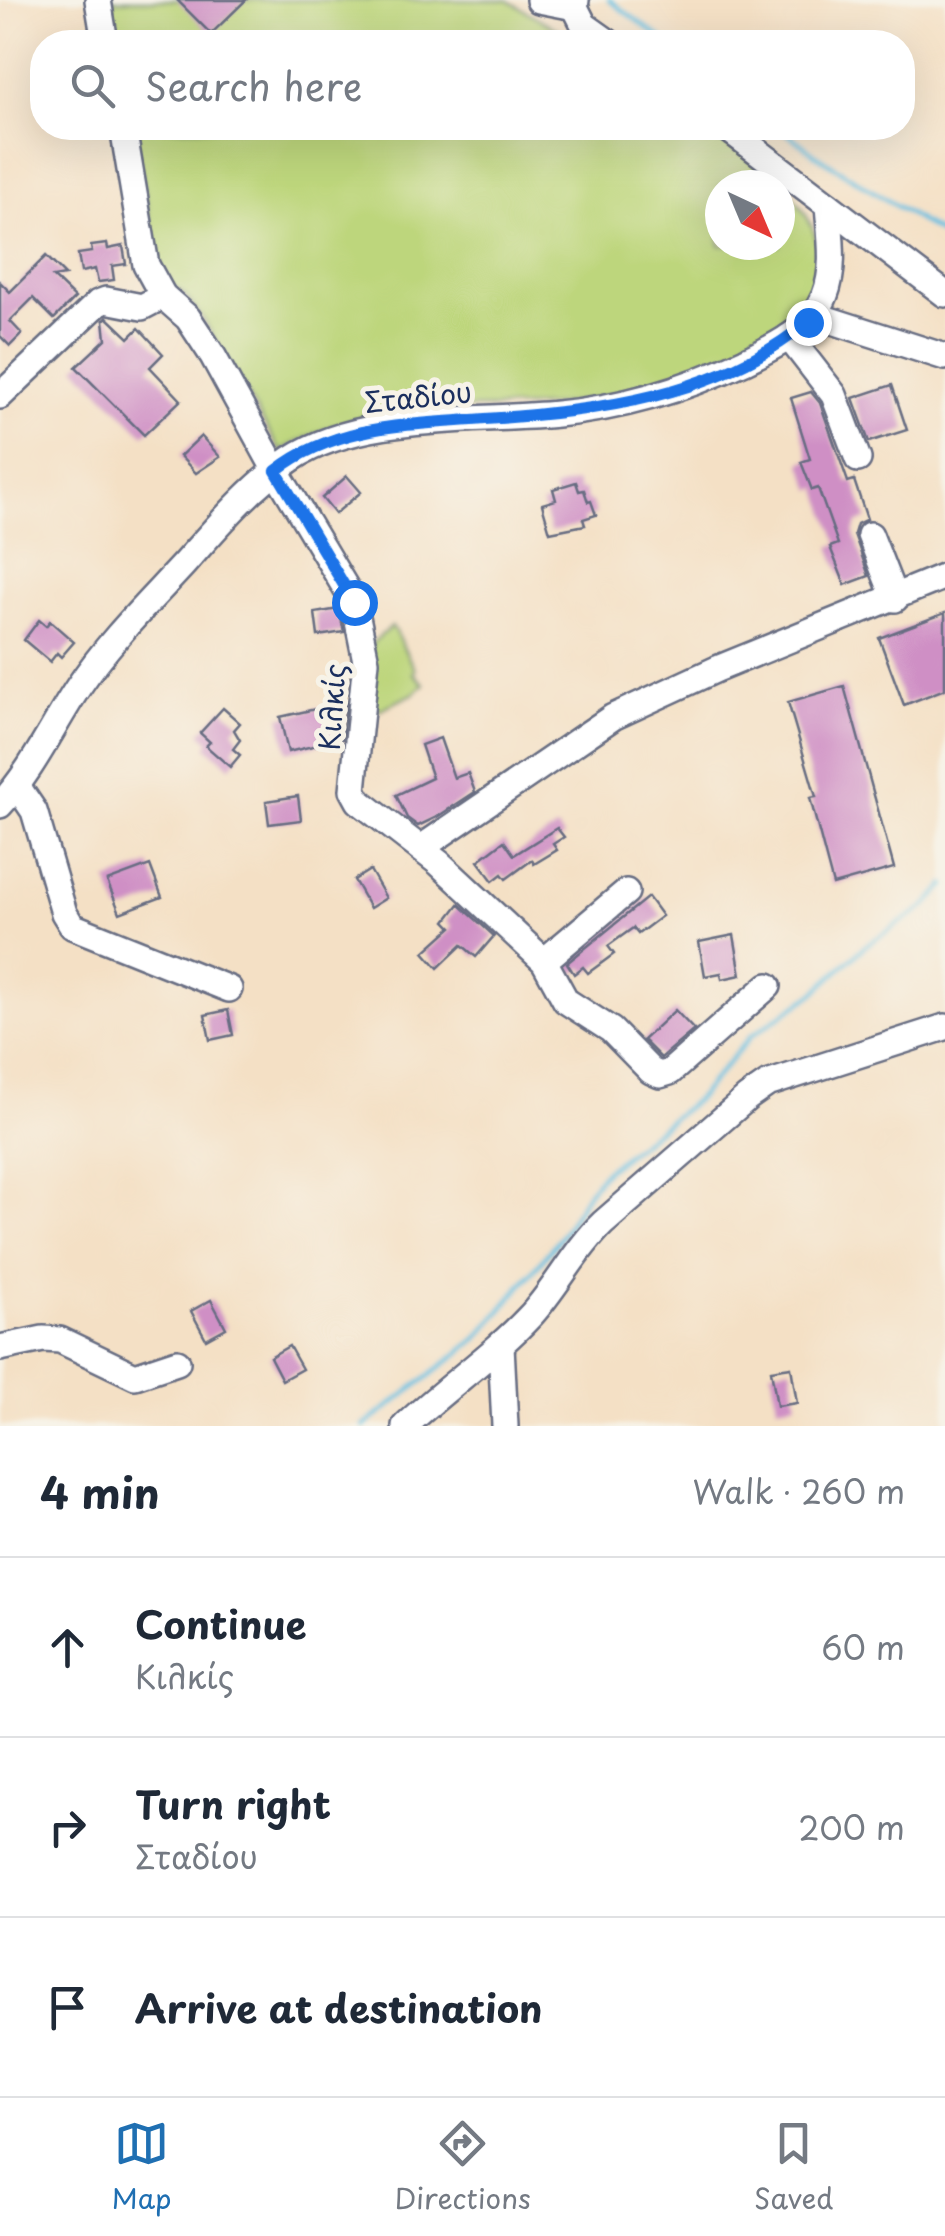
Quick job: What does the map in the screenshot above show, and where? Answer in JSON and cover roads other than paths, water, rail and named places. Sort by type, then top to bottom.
[{"type":"street","points":[[98,0],[103,30]]},
{"type":"street","points":[[539,0],[575,4],[584,25],[591,30]]},
{"type":"street","name":"Κιλκίς","points":[[125,140],[146,265],[163,296],[188,318],[213,356],[276,471],[346,585],[358,614],[366,676],[354,794],[366,808],[421,848],[544,962],[566,1001],[611,1030],[660,1075],[670,1072],[768,986]]},
{"type":"street","points":[[743,140],[945,294]]},
{"type":"street","points":[[828,205],[830,275],[814,315],[945,356]]},
{"type":"street","points":[[0,396],[98,303],[106,300],[142,307],[163,296]]},
{"type":"street","name":"Σταδίου","points":[[8,796],[108,647],[228,516],[276,471],[310,448],[370,429],[571,413],[638,401],[722,372],[788,337],[814,315]]},
{"type":"street","points":[[788,337],[834,395],[858,460]]},
{"type":"street","points":[[870,535],[895,598]]},
{"type":"street","points":[[421,848],[613,717],[718,669],[945,576]]},
{"type":"street","points":[[8,796],[34,812],[64,913],[72,926],[229,989]]},
{"type":"street","points":[[544,962],[626,892]]},
{"type":"street","points":[[405,1426],[501,1345],[540,1304],[582,1244],[602,1223],[747,1098],[777,1079],[945,1027]]},
{"type":"street","points":[[0,1348],[60,1340],[135,1376],[176,1362]]},
{"type":"street","points":[[501,1345],[505,1426]]},
{"type":"waterway","points":[[609,0],[650,30]]},
{"type":"waterway","points":[[796,140],[945,237]]},
{"type":"waterway","points":[[364,1426],[478,1338],[560,1238],[606,1170],[697,1099],[751,1036],[813,994],[865,946],[926,906],[945,885]]}]
